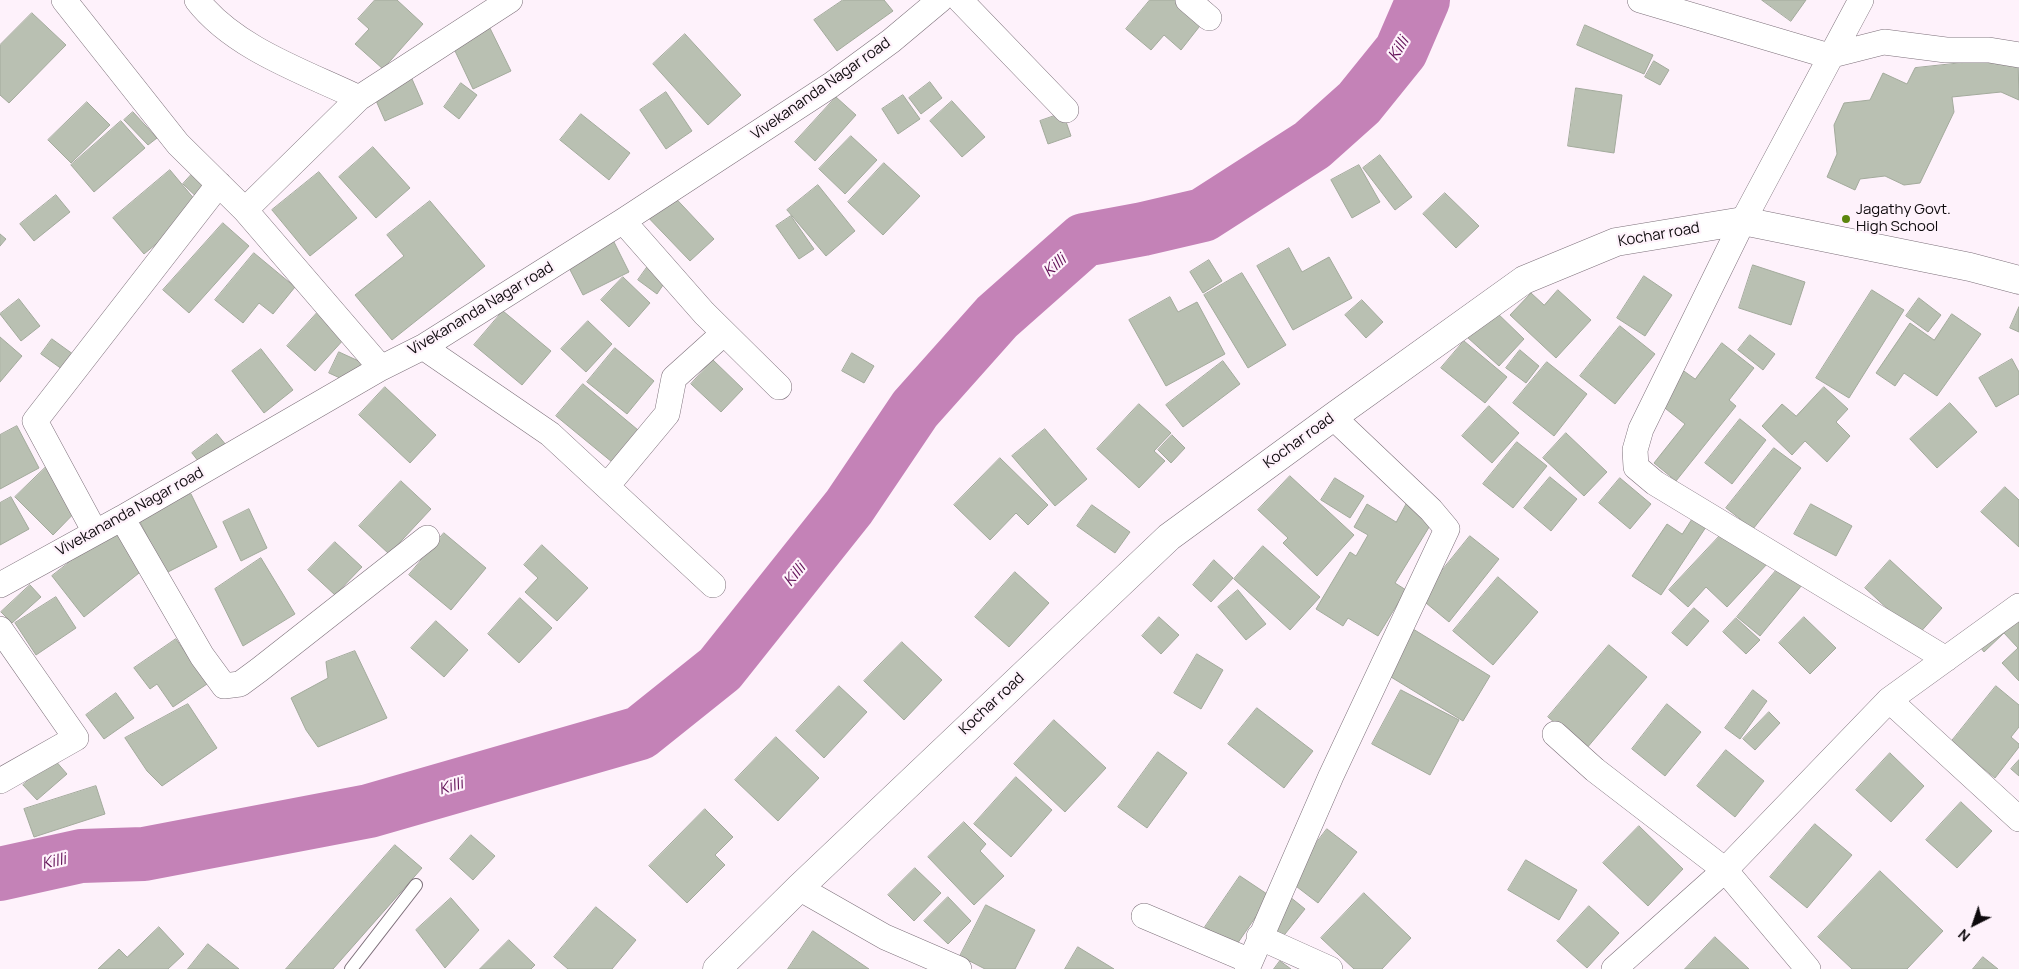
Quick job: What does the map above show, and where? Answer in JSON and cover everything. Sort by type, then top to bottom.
[{"type":"street","points":[[64,0],[178,144],[245,210],[381,368]]},
{"type":"street","points":[[197,0],[208,14],[234,36],[360,98]]},
{"type":"street","points":[[245,210],[360,98],[510,0]]},
{"type":"street","name":"Vivekananda Nagar road","points":[[0,585],[122,518],[381,368],[423,347],[623,221],[831,85],[891,41],[940,0]]},
{"type":"street","points":[[960,0],[1066,110]]},
{"type":"street","points":[[1188,0],[1209,18]]},
{"type":"street","points":[[1640,0],[1829,56],[1884,42],[1946,50],[1989,50],[2019,55]]},
{"type":"street","points":[[1861,0],[1829,56],[1743,221],[1641,429],[1635,450],[1636,467],[1654,482],[1946,659]]},
{"type":"street","points":[[95,532],[35,421],[219,184]]},
{"type":"street","points":[[623,221],[724,333],[779,387]]},
{"type":"street","name":"Kochar road","points":[[717,969],[799,888],[1169,537],[1524,280],[1616,242],[1743,221],[1970,266],[2019,280]]},
{"type":"street","points":[[607,486],[667,414],[674,378],[724,333]]},
{"type":"street","points":[[423,347],[550,434],[713,585]]},
{"type":"street","points":[[1144,916],[1249,965],[1259,937],[1347,740],[1447,529],[1431,510],[1333,417]]},
{"type":"street","points":[[122,518],[202,656],[224,686],[240,684],[427,538]]},
{"type":"street","points":[[1614,969],[1725,870],[1889,700],[2019,606]]},
{"type":"street","points":[[0,629],[76,738],[0,781]]},
{"type":"street","points":[[1889,700],[2019,819]]},
{"type":"street","points":[[1555,734],[1595,770],[1725,870],[1808,969]]},
{"type":"street","points":[[799,888],[885,937],[959,969]]},
{"type":"street","points":[[1259,937],[1330,969]]},
{"type":"lane","points":[[351,969],[416,885]]},
{"type":"building","points":[[375,0],[397,0],[423,24],[383,69],[355,44],[369,29],[358,19]]},
{"type":"building","points":[[843,0],[884,0],[893,11],[837,51],[814,20]]},
{"type":"building","points":[[1150,0],[1176,0],[1203,22],[1181,50],[1164,35],[1151,50],[1126,29]]},
{"type":"building","points":[[1762,0],[1806,0],[1791,21]]},
{"type":"building","points":[[32,13],[66,45],[9,103],[0,95],[0,45]]},
{"type":"building","points":[[484,16],[511,71],[473,89],[447,34]]},
{"type":"building","points":[[1585,25],[1653,55],[1644,74],[1577,45]]},
{"type":"building","points":[[685,34],[741,95],[708,125],[653,64]]},
{"type":"building","points":[[2018,57],[2019,100],[2001,92],[1952,97],[1954,112],[1920,183],[1904,185],[1885,176],[1860,179],[1855,190],[1827,177],[1837,154],[1834,125],[1844,103],[1870,100],[1883,73],[1907,84],[1915,68]]},
{"type":"building","points":[[1654,61],[1669,70],[1660,85],[1645,77]]},
{"type":"building","points":[[412,79],[423,104],[385,121],[374,96]]},
{"type":"building","points":[[930,82],[942,98],[921,114],[909,98]]},
{"type":"building","points":[[461,83],[477,95],[459,119],[444,107]]},
{"type":"building","points":[[1576,88],[1622,95],[1614,153],[1568,146]]},
{"type":"building","points":[[666,92],[692,131],[666,149],[640,110]]},
{"type":"building","points":[[903,95],[920,119],[898,134],[882,109]]},
{"type":"building","points":[[836,97],[856,115],[815,161],[795,142]]},
{"type":"building","points":[[952,101],[985,137],[962,157],[930,121]]},
{"type":"building","points":[[87,102],[110,125],[71,163],[48,140]]},
{"type":"building","points":[[133,112],[157,138],[148,145],[124,120]]},
{"type":"building","points":[[1063,113],[1071,136],[1048,144],[1040,121]]},
{"type":"building","points":[[581,114],[630,153],[609,180],[560,140]]},
{"type":"building","points":[[121,121],[145,148],[94,192],[71,165]]},
{"type":"building","points":[[851,136],[877,160],[845,194],[819,169]]},
{"type":"building","points":[[373,147],[410,188],[376,218],[339,177]]},
{"type":"building","points":[[1380,155],[1412,197],[1395,210],[1363,168]]},
{"type":"building","points":[[884,163],[920,196],[883,235],[848,202]]},
{"type":"building","points":[[1359,165],[1380,202],[1352,218],[1331,180]]},
{"type":"building","points":[[170,170],[201,207],[144,254],[113,218]]},
{"type":"building","points":[[319,172],[357,218],[310,256],[272,210]]},
{"type":"building","points":[[192,174],[213,194],[204,204],[183,184]]},
{"type":"building","points":[[818,185],[855,231],[826,256],[787,210]]},
{"type":"building","points":[[666,188],[714,239],[690,261],[641,210]]},
{"type":"building","points":[[1445,193],[1479,226],[1456,248],[1423,214]]},
{"type":"building","points":[[56,195],[70,212],[34,241],[20,224]]},
{"type":"building","points":[[430,201],[485,266],[392,340],[355,295],[404,256],[387,235]]},
{"type":"building","points":[[791,216],[814,249],[799,259],[776,226]]},
{"type":"building","points":[[223,223],[249,246],[189,313],[163,290]]},
{"type":"building","points":[[0,234],[6,239],[0,246]]},
{"type":"building","points":[[613,240],[629,272],[583,295],[567,264]]},
{"type":"building","points":[[1289,248],[1302,272],[1329,257],[1352,298],[1293,330],[1257,266]]},
{"type":"building","points":[[254,253],[295,287],[273,314],[259,303],[243,323],[215,300]]},
{"type":"building","points":[[1209,260],[1222,281],[1203,293],[1190,272]]},
{"type":"building","points":[[1753,265],[1805,282],[1791,325],[1739,308]]},
{"type":"building","points":[[648,266],[667,279],[657,294],[638,280]]},
{"type":"building","points":[[1242,273],[1286,345],[1248,368],[1204,295]]},
{"type":"building","points":[[1644,276],[1672,295],[1645,336],[1617,318]]},
{"type":"building","points":[[623,277],[650,303],[629,327],[601,300]]},
{"type":"building","points":[[1558,290],[1591,320],[1556,358],[1510,315],[1531,293],[1544,305]]},
{"type":"building","points":[[1872,290],[1904,310],[1849,398],[1816,378]]},
{"type":"building","points":[[1170,297],[1178,312],[1197,302],[1225,354],[1166,386],[1129,320]]},
{"type":"building","points":[[1919,298],[1941,315],[1928,332],[1906,316]]},
{"type":"building","points":[[19,299],[40,326],[21,341],[0,314]]},
{"type":"building","points":[[1362,300],[1383,322],[1366,338],[1345,315]]},
{"type":"building","points":[[2019,307],[2019,332],[2010,328]]},
{"type":"building","points":[[1493,309],[1524,339],[1499,366],[1467,337]]},
{"type":"building","points":[[503,311],[551,351],[522,385],[474,345]]},
{"type":"building","points":[[317,313],[345,338],[315,371],[287,346]]},
{"type":"building","points":[[1952,314],[1981,334],[1937,396],[1904,373],[1895,386],[1876,373],[1910,323],[1934,340]]},
{"type":"building","points":[[588,321],[612,344],[586,372],[561,349]]},
{"type":"building","points":[[1620,326],[1655,354],[1615,404],[1580,376]]},
{"type":"building","points":[[1750,335],[1775,354],[1763,370],[1738,350]]},
{"type":"building","points":[[0,337],[22,356],[0,382]]},
{"type":"building","points":[[52,339],[77,357],[66,372],[41,354]]},
{"type":"building","points":[[1464,341],[1507,377],[1485,403],[1441,368]]},
{"type":"building","points":[[1722,343],[1754,368],[1729,400],[1736,406],[1676,481],[1654,463],[1685,424],[1656,401],[1681,369],[1695,379]]},
{"type":"building","points":[[615,348],[654,381],[627,414],[587,382]]},
{"type":"building","points":[[261,349],[293,390],[264,413],[232,371]]},
{"type":"building","points":[[1520,350],[1539,366],[1526,383],[1506,368]]},
{"type":"building","points":[[339,352],[363,363],[353,384],[329,373]]},
{"type":"building","points":[[852,353],[874,366],[864,383],[842,371]]},
{"type":"building","points":[[2012,359],[2019,372],[2019,394],[1996,407],[1979,378]]},
{"type":"building","points":[[713,360],[743,389],[721,412],[691,384]]},
{"type":"building","points":[[1223,361],[1240,384],[1183,427],[1166,405]]},
{"type":"building","points":[[1547,362],[1587,394],[1554,436],[1513,403]]},
{"type":"building","points":[[583,384],[638,430],[612,462],[556,416]]},
{"type":"building","points":[[385,387],[436,435],[410,463],[359,415]]},
{"type":"building","points":[[1824,387],[1848,409],[1836,422],[1850,436],[1827,462],[1805,441],[1792,455],[1762,426],[1782,404],[1796,416]]},
{"type":"building","points":[[1950,403],[1977,432],[1937,468],[1910,439]]},
{"type":"building","points":[[1139,404],[1171,433],[1154,451],[1165,461],[1139,488],[1097,449]]},
{"type":"building","points":[[1489,406],[1519,433],[1492,463],[1462,436]]},
{"type":"building","points":[[1740,419],[1766,440],[1732,484],[1705,463]]},
{"type":"building","points":[[17,426],[39,468],[0,489],[0,435]]},
{"type":"building","points":[[1045,429],[1087,479],[1055,506],[1012,456]]},
{"type":"building","points":[[1566,433],[1607,472],[1584,496],[1543,458]]},
{"type":"building","points":[[217,434],[231,451],[205,470],[192,453]]},
{"type":"building","points":[[1172,435],[1185,448],[1171,463],[1158,450]]},
{"type":"building","points":[[1517,442],[1547,466],[1513,508],[1483,484]]},
{"type":"building","points":[[1774,448],[1801,468],[1753,529],[1726,508]]},
{"type":"building","points":[[1000,458],[1048,505],[1028,525],[1016,513],[990,540],[954,505]]},
{"type":"building","points":[[48,465],[85,502],[53,535],[15,497]]},
{"type":"building","points":[[1290,476],[1354,535],[1317,576],[1283,543],[1288,538],[1258,510]]},
{"type":"building","points":[[1550,477],[1577,499],[1551,531],[1524,508]]},
{"type":"building","points":[[1335,478],[1364,496],[1350,518],[1321,500]]},
{"type":"building","points":[[1620,478],[1651,504],[1630,529],[1599,503]]},
{"type":"building","points":[[401,481],[431,509],[389,554],[359,526]]},
{"type":"building","points":[[2005,487],[2019,500],[2019,547],[1981,512]]},
{"type":"building","points":[[191,494],[217,547],[166,573],[139,520]]},
{"type":"building","points":[[11,497],[29,529],[0,545],[0,503]]},
{"type":"building","points":[[1407,503],[1434,519],[1395,583],[1406,590],[1378,636],[1348,618],[1343,626],[1316,609],[1350,552],[1356,556],[1368,535],[1354,527],[1367,504],[1396,522]]},
{"type":"building","points":[[1811,504],[1852,526],[1836,556],[1794,534]]},
{"type":"building","points":[[1092,505],[1130,532],[1115,553],[1077,526]]},
{"type":"building","points":[[249,509],[267,548],[241,561],[223,522]]},
{"type":"building","points":[[1695,515],[1708,524],[1661,595],[1632,576],[1667,524],[1682,534]]},
{"type":"building","points":[[1729,526],[1768,563],[1727,607],[1706,587],[1688,607],[1669,590]]},
{"type":"building","points":[[112,529],[144,569],[84,617],[52,576]]},
{"type":"building","points":[[444,533],[486,568],[451,610],[409,575]]},
{"type":"building","points":[[1470,536],[1499,559],[1449,622],[1420,598]]},
{"type":"building","points":[[335,542],[362,567],[335,595],[308,570]]},
{"type":"building","points":[[542,545],[588,588],[557,621],[525,592],[538,578],[524,565]]},
{"type":"building","points":[[1263,546],[1320,597],[1290,630],[1234,579]]},
{"type":"building","points":[[261,558],[295,614],[243,646],[215,589]]},
{"type":"building","points":[[1214,560],[1233,578],[1211,602],[1193,585]]},
{"type":"building","points":[[1785,560],[1807,579],[1760,636],[1737,617]]},
{"type":"building","points":[[1890,560],[1942,608],[1917,636],[1865,588]]},
{"type":"building","points":[[1015,572],[1049,603],[1009,647],[975,617]]},
{"type":"building","points":[[1498,577],[1538,612],[1493,665],[1453,631]]},
{"type":"building","points":[[30,585],[41,597],[12,623],[1,612]]},
{"type":"building","points":[[1238,590],[1266,624],[1246,640],[1218,607]]},
{"type":"building","points":[[56,597],[76,628],[36,655],[15,623]]},
{"type":"building","points":[[520,598],[552,628],[519,663],[488,634]]},
{"type":"building","points":[[1694,608],[1709,621],[1687,646],[1672,633]]},
{"type":"building","points":[[1159,617],[1179,635],[1161,654],[1142,636]]},
{"type":"building","points":[[1804,617],[1836,648],[1810,674],[1779,643]]},
{"type":"building","points":[[2019,617],[2019,681],[2002,663],[2018,648],[2004,633],[1984,652],[1980,647]]},
{"type":"building","points":[[1736,618],[1760,640],[1746,654],[1723,632]]},
{"type":"building","points":[[436,621],[468,650],[444,677],[411,648]]},
{"type":"building","points":[[1413,629],[1490,676],[1463,721],[1386,674]]},
{"type":"building","points":[[176,639],[207,684],[173,707],[157,684],[150,689],[134,668]]},
{"type":"building","points":[[902,642],[942,680],[904,720],[864,681]]},
{"type":"building","points":[[1609,645],[1647,677],[1586,749],[1548,717]]},
{"type":"building","points":[[355,651],[387,718],[318,747],[306,730],[291,698],[328,678],[326,662]]},
{"type":"building","points":[[1197,654],[1223,670],[1201,709],[1174,693]]},
{"type":"building","points":[[839,686],[867,712],[824,758],[796,731]]},
{"type":"building","points":[[1996,686],[2019,705],[2019,727],[2011,737],[2019,744],[2019,747],[1995,778],[1951,742]]},
{"type":"building","points":[[1401,690],[1459,720],[1430,775],[1372,744]]},
{"type":"building","points":[[1753,690],[1767,701],[1740,739],[1725,728]]},
{"type":"building","points":[[116,693],[134,718],[104,739],[86,715]]},
{"type":"building","points":[[188,704],[217,748],[162,786],[147,771],[125,738]]},
{"type":"building","points":[[1667,704],[1701,732],[1665,776],[1632,749]]},
{"type":"building","points":[[1257,708],[1313,751],[1284,788],[1228,744]]},
{"type":"building","points":[[1769,712],[1780,723],[1755,750],[1743,739]]},
{"type":"building","points":[[1054,720],[1106,768],[1065,812],[1014,764]]},
{"type":"building","points":[[776,737],[819,778],[778,821],[735,780]]},
{"type":"building","points":[[1726,750],[1764,781],[1735,817],[1697,786]]},
{"type":"building","points":[[1158,752],[1187,773],[1147,828],[1118,807]]},
{"type":"building","points":[[1890,753],[1924,786],[1891,822],[1856,790]]},
{"type":"building","points":[[54,759],[67,774],[37,800],[23,785]]},
{"type":"building","points":[[2019,760],[2019,776],[2011,769]]},
{"type":"building","points":[[1016,777],[1052,810],[1011,857],[974,824]]},
{"type":"building","points":[[96,786],[105,814],[34,837],[24,809]]},
{"type":"building","points":[[1961,802],[1992,831],[1957,868],[1926,840]]},
{"type":"building","points":[[705,809],[733,837],[715,855],[725,865],[687,903],[649,866]]},
{"type":"building","points":[[964,822],[986,844],[980,851],[1004,876],[974,905],[928,857]]},
{"type":"building","points":[[1815,824],[1852,855],[1807,908],[1770,877]]},
{"type":"building","points":[[1639,826],[1683,869],[1648,906],[1603,863]]},
{"type":"building","points":[[1327,829],[1357,852],[1318,903],[1288,880]]},
{"type":"building","points":[[471,835],[495,856],[473,880],[450,859]]},
{"type":"building","points":[[395,845],[422,868],[333,969],[286,969]]},
{"type":"building","points":[[1526,860],[1577,890],[1559,920],[1508,890]]},
{"type":"building","points":[[915,868],[941,893],[914,921],[888,895]]},
{"type":"building","points":[[1880,871],[1943,931],[1907,969],[1852,969],[1818,937]]},
{"type":"building","points":[[1240,876],[1270,896],[1235,947],[1205,927]]},
{"type":"building","points":[[1279,888],[1305,909],[1281,939],[1255,919]]},
{"type":"building","points":[[1364,893],[1411,938],[1382,969],[1354,969],[1321,938]]},
{"type":"building","points":[[948,897],[971,921],[948,944],[924,921]]},
{"type":"building","points":[[451,898],[479,930],[445,968],[416,930]]},
{"type":"building","points":[[986,905],[1035,930],[1015,969],[985,969],[960,956]]},
{"type":"building","points":[[1589,906],[1619,933],[1587,968],[1557,941]]},
{"type":"building","points":[[596,907],[636,940],[612,969],[568,969],[554,957]]},
{"type":"building","points":[[159,927],[184,954],[168,969],[98,969],[119,949],[127,957]]},
{"type":"building","points":[[813,931],[869,969],[788,969]]},
{"type":"building","points":[[1715,937],[1749,969],[1685,969]]},
{"type":"building","points":[[509,940],[535,965],[531,969],[480,969]]},
{"type":"building","points":[[208,944],[239,969],[188,969]]},
{"type":"building","points":[[1078,947],[1114,969],[1065,969]]},
{"type":"building","points":[[1983,957],[1998,969],[1973,969]]},
{"type":"building","points":[[1280,961],[1291,969],[1274,969]]},
{"type":"waterway","name":"Killi","points":[[0,874],[81,856],[144,854],[369,811],[640,733],[720,669],[849,507],[915,409],[997,317],[1084,240],[1203,215],[1312,145],[1359,103],[1401,51],[1423,0]]},
{"type":"place","name":"Jagathy Govt. High School","points":[[1846,219]]}]
